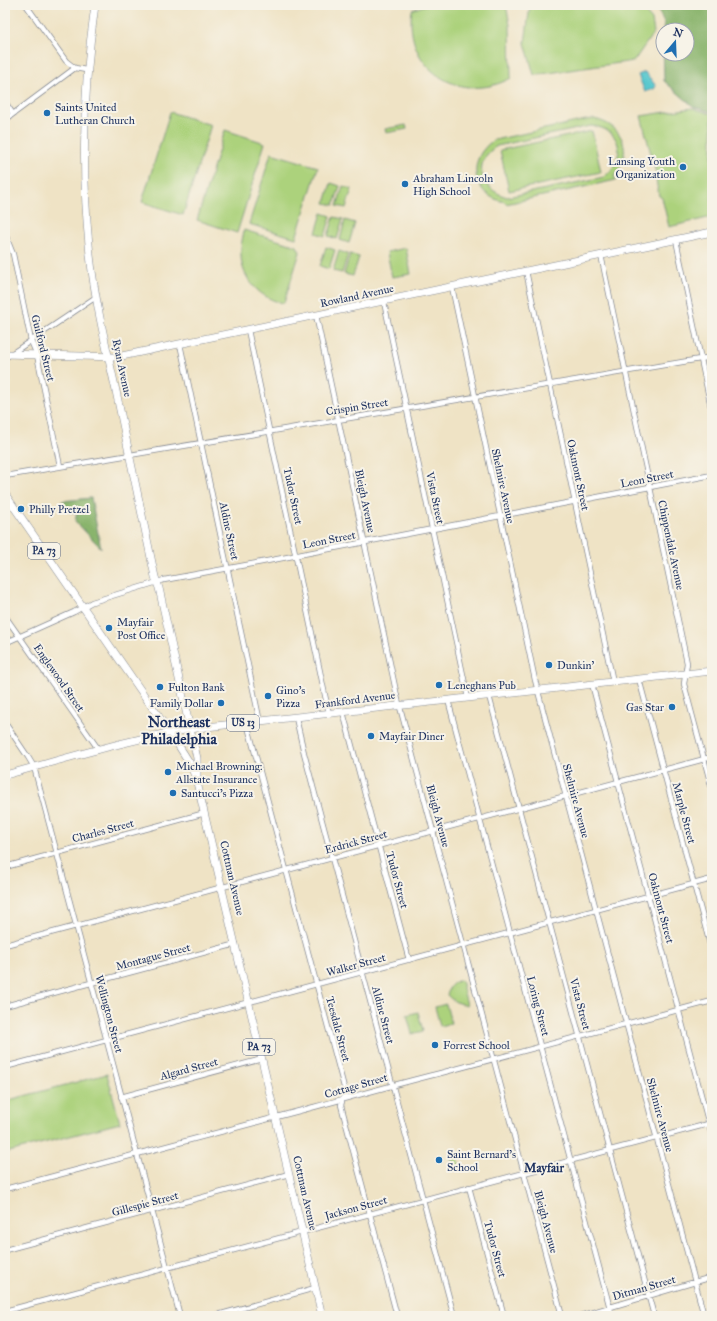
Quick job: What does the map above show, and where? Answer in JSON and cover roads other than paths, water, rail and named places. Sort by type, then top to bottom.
[{"type":"main road","name":"Ryan Avenue","points":[[95,5],[86,70],[84,132],[86,210],[90,256],[96,297],[108,356],[197,758],[196,778]]},
{"type":"main road","name":"Rowland Avenue","points":[[7,355],[117,357],[712,232]]},
{"type":"main road","name":"Cottman Avenue","points":[[5,494],[189,762],[196,778],[322,1316]]},
{"type":"main road","name":"Frankford Avenue","points":[[5,775],[99,750],[190,729],[712,671]]},
{"type":"street","points":[[26,5],[66,60],[75,68],[86,70]]},
{"type":"street","points":[[5,120],[75,68]]},
{"type":"street","points":[[5,102],[13,114]]},
{"type":"street","name":"Guilford Street","points":[[5,234],[13,254],[31,341],[37,355],[60,466]]},
{"type":"street","points":[[676,240],[712,412]]},
{"type":"street","name":"Chippendale Avenue","points":[[601,255],[687,663],[684,684],[712,790]]},
{"type":"street","name":"Oakmont Street","points":[[526,271],[613,682]]},
{"type":"street","name":"Shelmire Avenue","points":[[452,287],[537,691],[704,1316]]},
{"type":"street","points":[[7,355],[31,341],[96,297]]},
{"type":"street","name":"Vista Street","points":[[384,302],[468,698]]},
{"type":"street","name":"Bleigh Avenue","points":[[316,315],[399,706],[562,1316]]},
{"type":"street","name":"Tudor Street","points":[[248,330],[329,714]]},
{"type":"street","name":"Aldine Street","points":[[180,344],[260,722]]},
{"type":"street","name":"Crispin Street","points":[[5,476],[712,357]]},
{"type":"street","name":"Leon Street","points":[[5,642],[92,602],[157,582],[712,475]]},
{"type":"street","name":"Englewood Street","points":[[5,616],[99,750]]},
{"type":"street","name":"Marple Street","points":[[639,679],[712,952]]},
{"type":"street","name":"Oakmont Street","points":[[592,684],[678,1010],[710,1123],[712,1136]]},
{"type":"street","name":"Vista Street","points":[[489,696],[654,1316]]},
{"type":"street","name":"Loring Street","points":[[448,700],[569,1160],[612,1316]]},
{"type":"street","name":"Tudor Street","points":[[343,712],[409,960]]},
{"type":"street","name":"Aldine Street","points":[[296,718],[304,753],[454,1316]]},
{"type":"street","name":"Wellington Street","points":[[5,723],[34,767],[75,926],[180,1316]]},
{"type":"street","name":"Teesdale Street","points":[[247,723],[345,1091],[342,1107],[397,1316]]},
{"type":"street","name":"Erdrick Street","points":[[5,945],[712,757]]},
{"type":"street","name":"Charles Street","points":[[5,867],[56,852],[205,814]]},
{"type":"street","name":"Walker Street","points":[[5,1067],[712,879]]},
{"type":"street","name":"Montague Street","points":[[5,1006],[236,944]]},
{"type":"street","name":"Cottage Street","points":[[5,1189],[343,1099],[393,1084],[712,1001]]},
{"type":"street","name":"Algard Street","points":[[122,1097],[262,1059]]},
{"type":"street","name":"Jackson Street","points":[[5,1311],[370,1214],[423,1198],[524,1173],[710,1123]]},
{"type":"street","name":"Gillespie Street","points":[[5,1250],[289,1174]]},
{"type":"street","name":"Tudor Street","points":[[469,1187],[504,1316]]},
{"type":"street","name":"Ditman Street","points":[[580,1316],[712,1277]]},
{"type":"street","points":[[214,1316],[315,1288]]},
{"type":"water","points":[[645,72],[656,86],[654,89],[645,92],[638,75]]},
{"type":"place","name":"Saints United Lutheran Church","points":[[47,113]]},
{"type":"place","name":"Lansing Youth Organization","points":[[683,167]]},
{"type":"place","name":"Abraham Lincoln High School","points":[[405,184]]},
{"type":"place","name":"Philly Pretzel","points":[[21,509]]},
{"type":"place","name":"Mayfair Post Office","points":[[109,628]]},
{"type":"place","name":"Dunkin'","points":[[549,665]]},
{"type":"place","name":"Leneghans Pub","points":[[439,685]]},
{"type":"place","name":"Fulton Bank","points":[[160,687]]},
{"type":"place","name":"Gino's Pizza","points":[[268,696]]},
{"type":"place","name":"Family Dollar","points":[[221,703]]},
{"type":"place","name":"Gas Star","points":[[672,707]]},
{"type":"place","name":"Mayfair Diner","points":[[371,736]]},
{"type":"place","name":"Michael Browning: Allstate Insurance","points":[[168,772]]},
{"type":"place","name":"Santucci's Pizza","points":[[173,793]]},
{"type":"place","name":"Forrest School","points":[[435,1045]]},
{"type":"place","name":"Saint Bernard's School","points":[[439,1160]]},
{"type":"district","name":"Northeast Philadelphia","points":[[179,730]]},
{"type":"district","name":"Mayfair","points":[[544,1168]]}]
